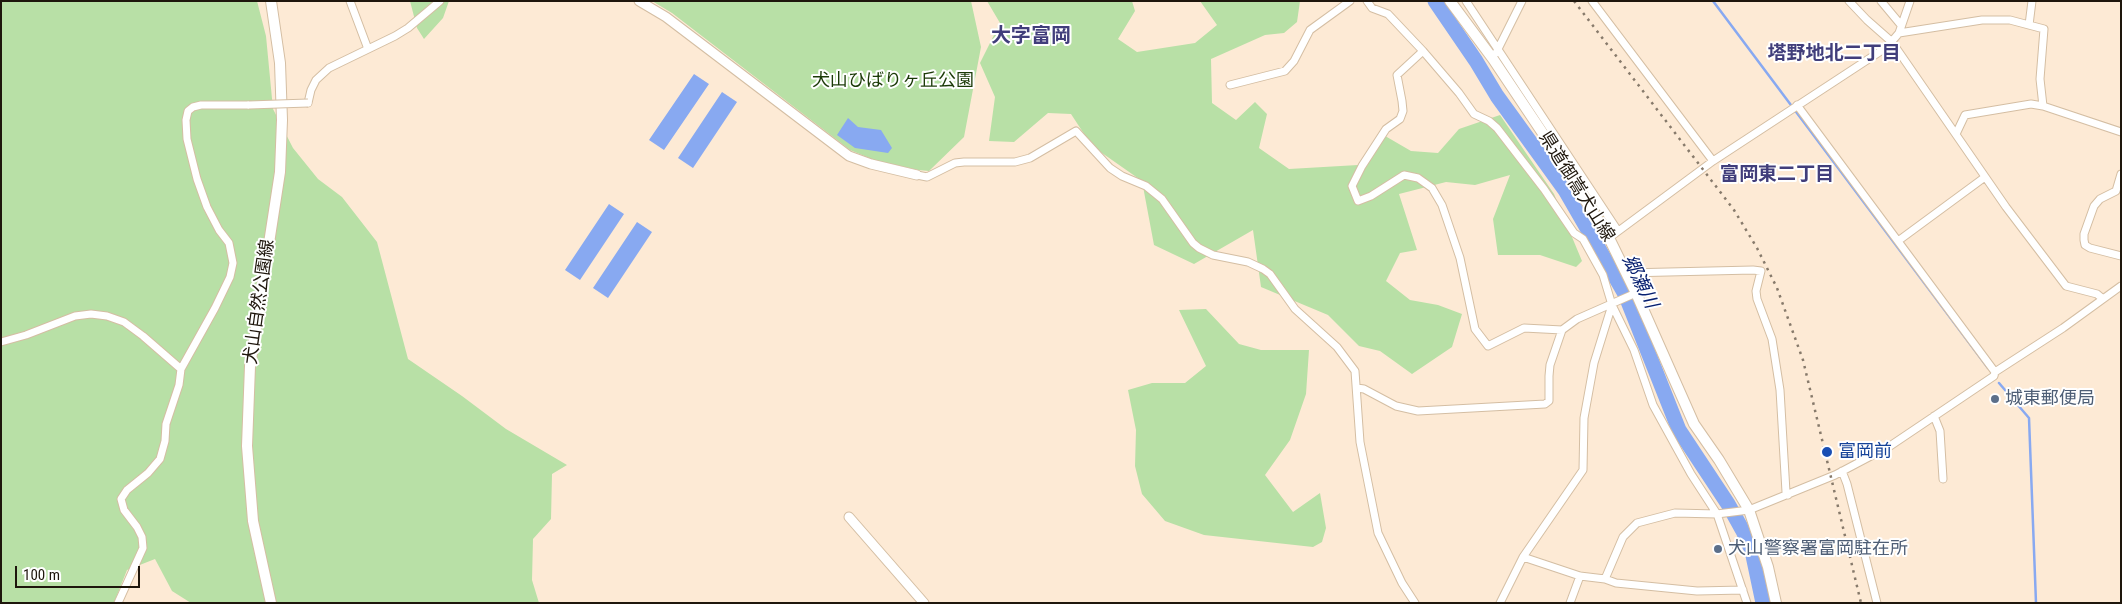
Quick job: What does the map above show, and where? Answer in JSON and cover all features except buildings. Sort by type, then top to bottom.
[{"type":"main road","name":"犬山自然公園線","points":[[271,1],[280,63],[282,120],[280,172],[250,366],[248,446],[253,521],[271,603]]},
{"type":"main road","name":"県道御嵩犬山線","points":[[1450,1],[1493,59],[1554,150],[1608,238],[1626,273],[1694,424],[1719,460],[1748,510],[1768,567],[1776,603]]},
{"type":"street","points":[[350,1],[368,49]]},
{"type":"street","points":[[118,603],[143,548],[142,537],[138,527],[124,510],[122,500],[127,490],[148,473],[160,459],[165,441],[166,424],[179,385],[181,369],[215,308],[230,277],[233,263],[229,243],[211,215],[197,180],[187,139],[186,120],[188,111],[192,107],[201,105],[308,103],[316,80],[329,68],[408,28],[440,1]]},
{"type":"street","points":[[639,1],[666,17],[849,156],[871,164],[927,177],[955,163],[1015,162],[1030,158],[1076,131],[1110,168],[1122,176],[1146,186],[1162,199],[1193,243],[1199,248],[1213,255],[1248,262],[1270,274],[1295,309],[1338,347],[1355,371],[1360,442],[1378,533],[1402,582],[1416,603]]},
{"type":"street","points":[[1230,85],[1285,71],[1294,61],[1310,30],[1350,1]]},
{"type":"street","points":[[1367,1],[1372,8],[1388,14],[1459,92],[1474,114],[1489,121],[1497,128],[1544,189],[1553,206],[1574,233],[1583,239],[1603,275],[1612,305],[1634,350],[1653,405],[1691,474],[1717,514],[1747,603]]},
{"type":"street","points":[[1466,1],[1618,231]]},
{"type":"street","points":[[1493,59],[1522,1]]},
{"type":"street","points":[[1592,1],[1713,161]]},
{"type":"street","points":[[1849,1],[1892,42],[1985,177],[2066,286],[2098,294],[2102,299]]},
{"type":"street","points":[[1881,1],[1901,25]]},
{"type":"street","points":[[1608,238],[1713,161],[1892,42],[1899,32],[1910,1]]},
{"type":"street","points":[[2028,25],[2032,1]]},
{"type":"street","points":[[1899,32],[1982,20],[2010,20],[2044,29],[2040,79],[2043,106]]},
{"type":"street","points":[[1423,51],[1397,75],[1403,112],[1400,119],[1386,129],[1358,172],[1352,186],[1358,201],[1371,196],[1404,175],[1418,178],[1432,188],[1442,205],[1460,258],[1475,329],[1488,346],[1524,328],[1562,330],[1577,320],[1634,294]]},
{"type":"street","points":[[1956,134],[1965,115],[2031,104],[2043,106],[2121,132]]},
{"type":"street","points":[[1796,105],[1996,372]]},
{"type":"street","points":[[2121,174],[2116,191],[2100,199],[2094,206],[2084,240],[2085,245],[2090,248],[2121,256]]},
{"type":"street","points":[[1898,241],[1985,177]]},
{"type":"street","points":[[1626,273],[1761,271],[1756,291],[1773,347],[1780,390],[1786,492],[1788,495]]},
{"type":"street","points":[[1605,579],[1623,537],[1637,523],[1675,513],[1717,514],[1748,510],[1842,471],[1890,446],[1994,376],[1996,372],[2063,328],[2121,286]]},
{"type":"street","points":[[1500,603],[1523,557],[1584,470],[1584,418],[1594,363],[1612,305]]},
{"type":"street","points":[[1,342],[26,335],[75,316],[91,314],[107,316],[130,327],[181,369]]},
{"type":"street","points":[[1357,388],[1364,389],[1396,406],[1418,411],[1545,404],[1549,401],[1550,365],[1562,330]]},
{"type":"street","points":[[1934,416],[1940,431],[1943,479]]},
{"type":"street","points":[[1842,471],[1847,484],[1877,603]]},
{"type":"street","points":[[849,517],[924,603]]},
{"type":"street","points":[[1523,557],[1580,576],[1605,579],[1616,583],[1697,591],[1743,590]]},
{"type":"street","points":[[1570,603],[1580,576]]},
{"type":"green space","points":[[1,1],[257,1],[266,36],[273,109],[293,148],[318,179],[342,197],[377,242],[408,359],[506,429],[567,465],[552,474],[551,519],[533,539],[532,580],[539,603],[191,603],[172,591],[155,559],[127,570],[114,603],[1,603]]},
{"type":"green space","points":[[410,1],[449,1],[443,18],[424,39],[417,28]]},
{"type":"green space","name":"犬山ひばりヶ丘公園","points":[[652,1],[971,1],[981,47],[964,137],[929,171],[874,160],[850,150],[672,13]]},
{"type":"green space","points":[[987,1],[1132,1],[1135,11],[1118,39],[1137,52],[1195,43],[1217,25],[1200,1],[1300,1],[1297,22],[1284,33],[1265,35],[1211,59],[1212,103],[1236,120],[1255,102],[1267,114],[1259,148],[1289,169],[1358,165],[1380,133],[1411,151],[1438,153],[1459,129],[1500,115],[1554,194],[1582,261],[1576,267],[1540,255],[1498,255],[1493,219],[1510,175],[1475,185],[1446,182],[1399,194],[1417,250],[1400,253],[1386,281],[1410,300],[1438,305],[1462,314],[1452,347],[1412,374],[1380,351],[1359,346],[1328,315],[1261,287],[1253,230],[1194,264],[1154,245],[1142,181],[1092,146],[1071,114],[1048,113],[1014,142],[989,141],[995,97],[980,63],[1000,23]]},
{"type":"green space","points":[[1206,309],[1239,344],[1261,350],[1309,350],[1306,394],[1290,440],[1265,475],[1293,512],[1320,493],[1326,528],[1322,542],[1313,547],[1204,535],[1165,521],[1142,494],[1135,466],[1136,430],[1128,390],[1152,383],[1185,383],[1206,366],[1179,310]]},
{"type":"water","points":[[694,74],[709,84],[664,150],[649,140]]},
{"type":"water","points":[[722,92],[737,102],[693,168],[678,158]]},
{"type":"water","points":[[848,118],[858,127],[881,130],[892,148],[888,153],[855,148],[837,135]]},
{"type":"water","points":[[609,204],[624,214],[580,280],[565,270]]},
{"type":"water","points":[[637,222],[652,232],[608,298],[593,288]]},
{"type":"waterway","name":"郷瀬川","points":[[1435,1],[1476,61],[1497,96],[1565,190],[1625,294],[1679,430],[1728,504],[1752,551],[1763,603]]},
{"type":"waterway","points":[[1713,1],[1988,368]]},
{"type":"waterway","points":[[1999,383],[2029,418],[2036,603]]},
{"type":"railway","points":[[1574,1],[1734,210],[1757,248],[1777,288],[1803,360],[1861,603]]},
{"type":"place","name":"城東郵便局","points":[[1995,399]]},
{"type":"place","name":"富岡前","points":[[1827,452]]},
{"type":"place","name":"犬山警察署富岡駐在所","points":[[1718,549]]},
{"type":"district","name":"大字富岡","points":[[1031,37]]},
{"type":"district","name":"塔野地北二丁目","points":[[1834,54]]},
{"type":"district","name":"富岡東二丁目","points":[[1777,175]]}]
